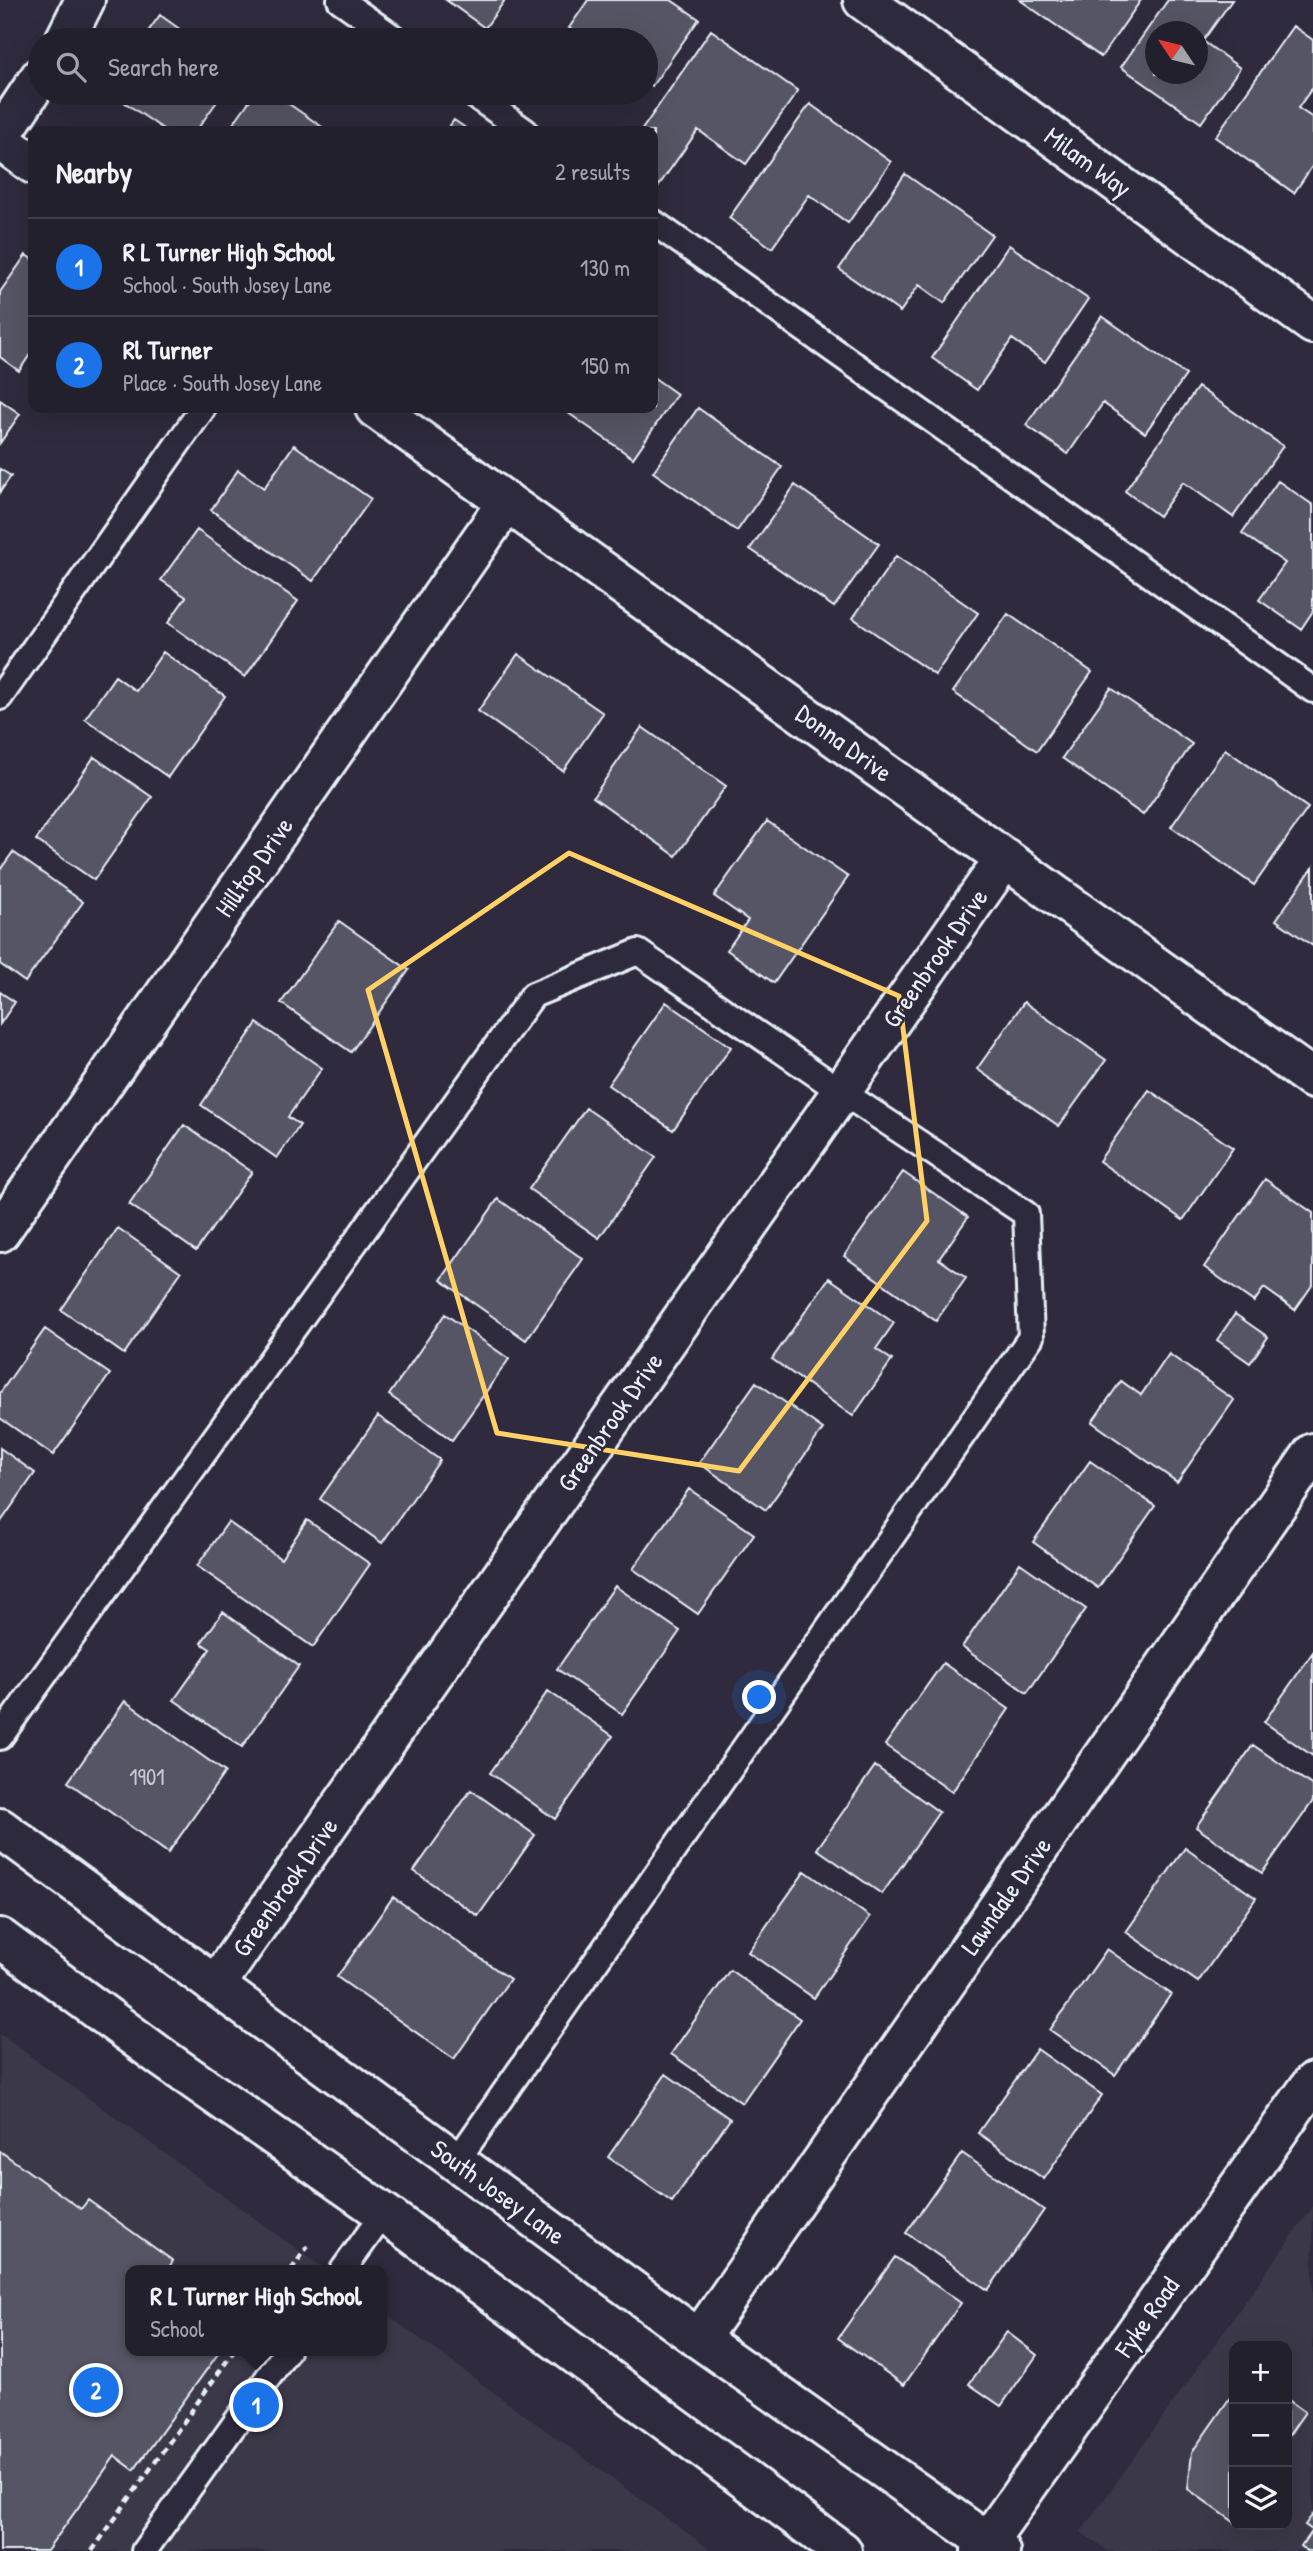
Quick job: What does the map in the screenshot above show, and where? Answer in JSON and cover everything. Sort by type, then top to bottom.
[{"type":"street","points":[[71,28],[85,0]]},
{"type":"street","name":"Milam Way","points":[[863,0],[1313,324]]},
{"type":"street","points":[[28,96],[0,139],[28,160]]},
{"type":"street","name":"Donna Drive","points":[[382,413],[1313,1079]]},
{"type":"street","name":"Hilltop Drive","points":[[0,1232],[507,502]]},
{"type":"street","name":"Greenbrook Drive","points":[[215,1986],[1005,858]]},
{"type":"street","name":"Lawndale Drive","points":[[699,2339],[1313,1453]]},
{"type":"street","name":"South Josey Lane","points":[[0,1828],[989,2548]]},
{"type":"street","points":[[0,1938],[164,2059],[384,2213],[842,2551]]},
{"type":"street","name":"Fyke Road","points":[[989,2548],[1313,2082]]},
{"type":"lane","points":[[340,0],[380,28]]},
{"type":"lane","points":[[488,105],[518,126]]},
{"type":"lane","points":[[658,226],[1313,690]]},
{"type":"lane","points":[[0,697],[199,413]]},
{"type":"lane","points":[[0,1737],[533,995],[638,952],[1026,1214],[1031,1337],[456,2162]]},
{"type":"lane","points":[[347,2265],[384,2213]]},
{"type":"lane","points":[[144,2551],[283,2356]]},
{"type":"path","points":[[295,2265],[308,2246]]},
{"type":"path","points":[[92,2551],[230,2356]]},
{"type":"highlighted area","points":[[569,853],[899,996],[927,1221],[739,1471],[497,1433],[368,990]]},
{"type":"shaded area","points":[[0,2034],[319,2265],[125,2265],[125,2356],[387,2356],[387,2315],[712,2551],[0,2551]]},
{"type":"shaded area","points":[[1313,2206],[1313,2551],[1107,2551],[1081,2532]]},
{"type":"building","points":[[446,0],[505,0],[485,28]]},
{"type":"building","points":[[588,0],[671,0],[699,19],[658,77],[658,28],[569,28]]},
{"type":"building","points":[[1020,0],[1141,0],[1101,57]]},
{"type":"building","points":[[1168,0],[1232,0],[1208,34],[1208,21],[1153,21]]},
{"type":"building","points":[[160,15],[178,28],[151,28]]},
{"type":"building","points":[[1293,26],[1313,40],[1313,87],[1298,108],[1313,118],[1313,165],[1294,193],[1215,137]]},
{"type":"building","points":[[711,30],[798,91],[746,164],[698,130],[658,187],[658,126],[644,126]]},
{"type":"building","points":[[1145,33],[1145,84],[1121,67]]},
{"type":"building","points":[[1208,45],[1240,68],[1201,123],[1145,84],[1208,84]]},
{"type":"building","points":[[810,104],[891,162],[848,223],[809,195],[772,248],[729,218]]},
{"type":"building","points":[[128,105],[214,105],[200,126],[159,126]]},
{"type":"building","points":[[246,105],[290,105],[321,126],[232,126]]},
{"type":"building","points":[[454,120],[463,126],[450,126]]},
{"type":"building","points":[[905,174],[992,235],[944,303],[919,285],[900,312],[839,269]]},
{"type":"building","points":[[1009,245],[1088,299],[1045,362],[1012,339],[977,390],[932,358]]},
{"type":"building","points":[[26,255],[28,256],[28,358],[19,371],[0,357],[0,292]]},
{"type":"building","points":[[1102,316],[1186,375],[1145,433],[1103,403],[1068,454],[1026,425]]},
{"type":"building","points":[[658,381],[677,394],[633,458],[568,413],[658,413]]},
{"type":"building","points":[[1198,387],[1283,446],[1233,517],[1183,482],[1159,516],[1125,491]]},
{"type":"building","points":[[0,400],[20,414],[0,443]]},
{"type":"building","points":[[698,408],[782,467],[737,531],[653,472]]},
{"type":"building","points":[[294,445],[371,499],[313,581],[211,510],[238,470],[264,488]]},
{"type":"building","points":[[0,469],[11,476],[0,492]]},
{"type":"building","points":[[1278,481],[1313,505],[1313,611],[1301,629],[1259,600],[1285,563],[1242,533]]},
{"type":"building","points":[[795,485],[879,544],[834,607],[750,549]]},
{"type":"building","points":[[197,530],[298,601],[245,677],[168,623],[186,597],[161,580]]},
{"type":"building","points":[[896,556],[978,613],[935,675],[853,618]]},
{"type":"building","points":[[1008,614],[1092,672],[1037,751],[953,692]]},
{"type":"building","points":[[163,652],[225,696],[168,777],[85,719],[115,676],[136,691]]},
{"type":"building","points":[[518,654],[603,713],[563,771],[478,711]]},
{"type":"building","points":[[1111,688],[1192,744],[1143,815],[1062,758]]},
{"type":"building","points":[[642,727],[726,786],[676,856],[593,797]]},
{"type":"building","points":[[1225,749],[1308,808],[1254,885],[1171,827]]},
{"type":"building","points":[[94,757],[152,797],[94,880],[36,840]]},
{"type":"building","points":[[767,821],[848,877],[774,983],[727,950],[748,920],[714,896]]},
{"type":"building","points":[[13,852],[83,902],[25,982],[0,964],[0,870]]},
{"type":"building","points":[[1313,867],[1313,946],[1276,920]]},
{"type":"building","points":[[339,921],[409,970],[351,1052],[281,1003]]},
{"type":"building","points":[[0,992],[15,1002],[0,1024]]},
{"type":"building","points":[[666,1002],[731,1047],[673,1130],[608,1085]]},
{"type":"building","points":[[1024,1002],[1106,1060],[1059,1126],[977,1069]]},
{"type":"building","points":[[257,1023],[322,1068],[288,1117],[300,1125],[277,1158],[201,1105]]},
{"type":"building","points":[[1149,1090],[1233,1148],[1183,1220],[1099,1161]]},
{"type":"building","points":[[586,1108],[656,1157],[599,1238],[529,1189]]},
{"type":"building","points":[[184,1125],[252,1172],[196,1251],[129,1204]]},
{"type":"building","points":[[903,1172],[968,1217],[939,1259],[966,1278],[936,1321],[844,1256]]},
{"type":"building","points":[[1265,1179],[1313,1213],[1313,1284],[1295,1310],[1264,1288],[1254,1302],[1204,1267]]},
{"type":"building","points":[[498,1199],[583,1259],[526,1340],[441,1280]]},
{"type":"building","points":[[118,1228],[181,1272],[124,1354],[61,1310]]},
{"type":"building","points":[[829,1278],[894,1323],[876,1349],[892,1360],[853,1416],[772,1359]]},
{"type":"building","points":[[445,1314],[509,1359],[452,1440],[389,1395]]},
{"type":"building","points":[[1235,1314],[1268,1337],[1250,1363],[1217,1340]]},
{"type":"building","points":[[45,1329],[110,1374],[53,1455],[0,1418],[0,1393]]},
{"type":"building","points":[[1169,1354],[1234,1400],[1177,1482],[1092,1422],[1121,1381],[1141,1395]]},
{"type":"building","points":[[756,1382],[823,1429],[766,1510],[699,1463]]},
{"type":"building","points":[[378,1416],[440,1460],[382,1543],[320,1499]]},
{"type":"building","points":[[0,1448],[35,1473],[0,1523]]},
{"type":"building","points":[[1090,1461],[1155,1506],[1098,1588],[1033,1542]]},
{"type":"building","points":[[689,1489],[754,1534],[698,1614],[633,1569]]},
{"type":"building","points":[[307,1520],[370,1564],[313,1647],[197,1566],[228,1522],[281,1559]]},
{"type":"building","points":[[1020,1563],[1086,1609],[1027,1693],[962,1647]]},
{"type":"building","points":[[615,1586],[680,1631],[622,1714],[557,1669]]},
{"type":"building","points":[[223,1612],[299,1666],[242,1747],[174,1700],[210,1649],[201,1643]]},
{"type":"building","points":[[1313,1652],[1313,1756],[1264,1722]]},
{"type":"building","points":[[943,1663],[1009,1709],[952,1792],[885,1745]]},
{"type":"building","points":[[548,1691],[613,1736],[555,1819],[490,1773]]},
{"type":"building","points":[[125,1701],[225,1772],[168,1853],[68,1782]]},
{"type":"building","points":[[1253,1745],[1313,1786],[1313,1801],[1262,1873],[1196,1827]]},
{"type":"building","points":[[875,1766],[939,1812],[882,1894],[817,1849]]},
{"type":"building","points":[[471,1790],[535,1835],[478,1916],[414,1871]]},
{"type":"building","points":[[1185,1848],[1256,1898],[1198,1982],[1126,1932]]},
{"type":"building","points":[[805,1871],[870,1917],[814,1998],[748,1952]]},
{"type":"building","points":[[393,1897],[510,1979],[454,2059],[337,1977]]},
{"type":"building","points":[[1107,1949],[1171,1994],[1115,2075],[1050,2030]]},
{"type":"building","points":[[730,1970],[800,2019],[742,2103],[671,2054]]},
{"type":"building","points":[[1037,2049],[1102,2095],[1044,2179],[978,2133]]},
{"type":"building","points":[[666,2074],[730,2119],[672,2202],[608,2157]]},
{"type":"building","points":[[0,2151],[81,2209],[88,2200],[173,2261],[170,2265],[125,2265],[125,2356],[216,2356],[134,2470],[115,2456],[47,2551],[0,2551]]},
{"type":"building","points":[[962,2153],[1044,2210],[988,2290],[906,2233]]},
{"type":"building","points":[[895,2257],[961,2303],[904,2385],[838,2338]]},
{"type":"building","points":[[1007,2332],[1037,2355],[1001,2406],[969,2384]]},
{"type":"building","points":[[1229,2399],[1229,2518],[1188,2489],[1192,2452]]},
{"type":"building","points":[[1292,2403],[1305,2412],[1292,2431]]},
{"type":"building","points":[[1313,2514],[1313,2551],[1307,2551],[1301,2546],[1312,2530],[1305,2525]]},
{"type":"place","name":"Rl Turner","points":[[96,2390]]},
{"type":"place","name":"R L Turner High School","points":[[256,2405]]}]
